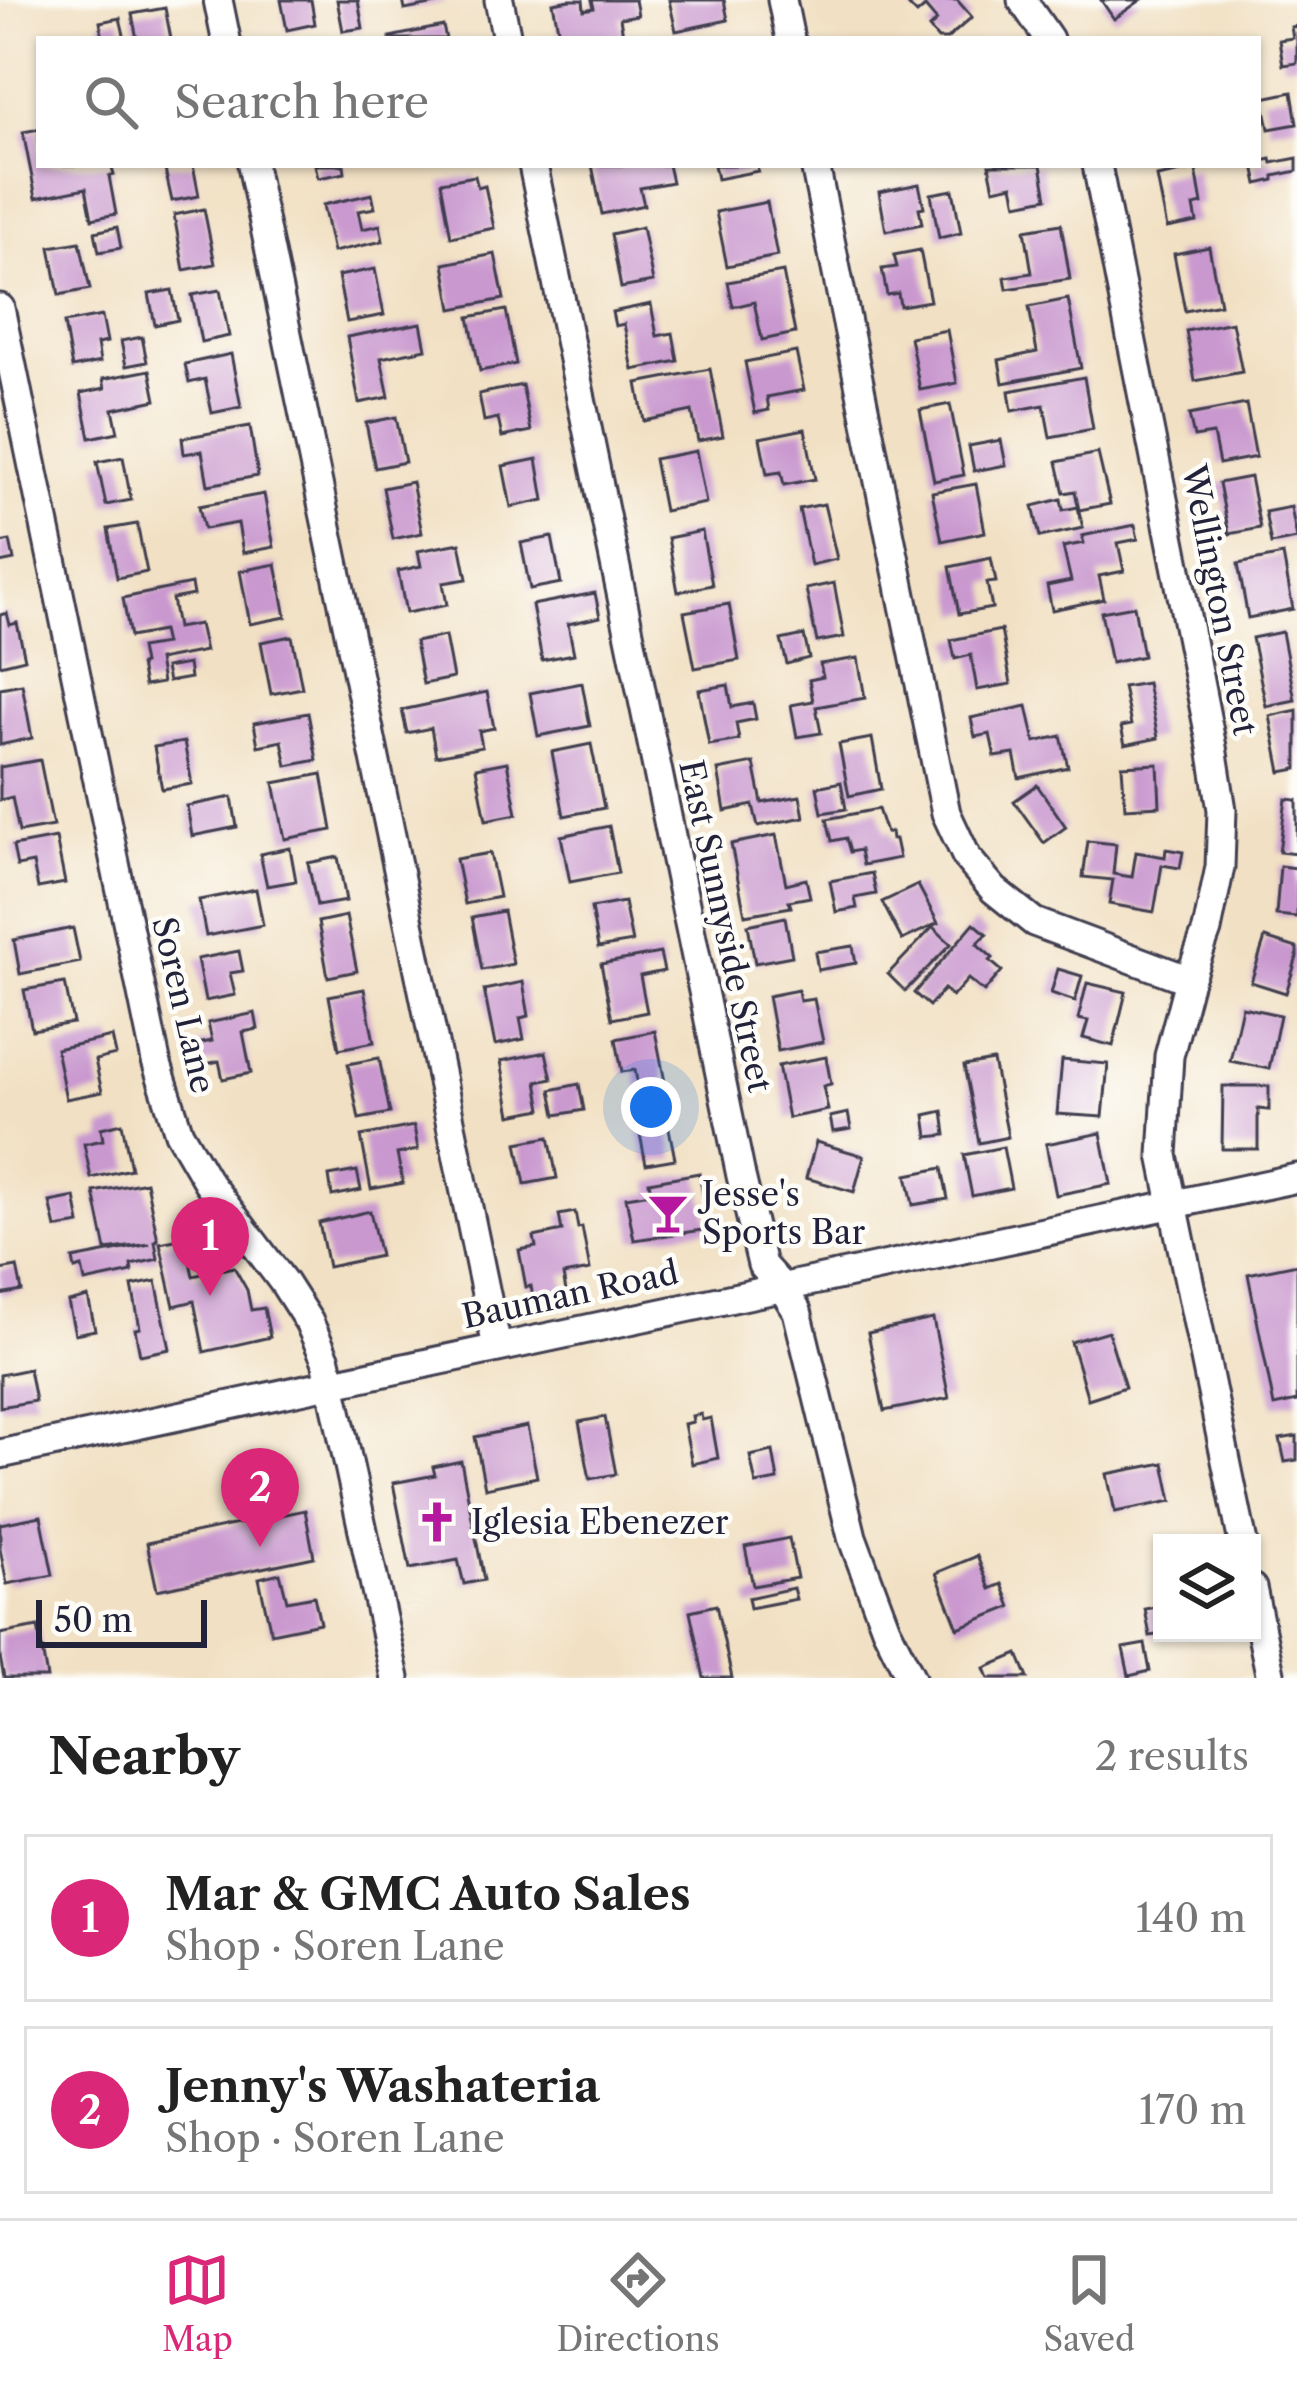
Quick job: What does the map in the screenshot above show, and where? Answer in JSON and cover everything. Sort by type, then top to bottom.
[{"type":"street","points":[[218,0],[225,36]]},
{"type":"street","points":[[500,0],[506,36]]},
{"type":"street","points":[[782,0],[789,36]]},
{"type":"street","points":[[1022,0],[1047,36]]},
{"type":"street","points":[[253,168],[497,1347]]},
{"type":"street","name":"East Sunnyside Street","points":[[534,168],[762,1265],[797,1311],[852,1537],[886,1628],[911,1678]]},
{"type":"street","points":[[816,168],[946,813],[967,858],[994,890],[1034,922],[1189,980]]},
{"type":"street","name":"Wellington Street","points":[[1098,168],[1222,810],[1220,867],[1207,931],[1169,1056],[1163,1155],[1241,1534]]},
{"type":"street","name":"Soren Lane","points":[[0,308],[162,1079],[179,1133],[207,1181],[284,1283],[326,1360],[395,1678]]},
{"type":"street","name":"Bauman Road","points":[[0,1454],[1297,1178]]},
{"type":"street","points":[[1261,1631],[1271,1678]]},
{"type":"building","points":[[281,0],[311,0],[315,24],[287,30]]},
{"type":"building","points":[[337,0],[358,0],[363,28],[343,31]]},
{"type":"building","points":[[403,0],[446,0],[446,2],[405,10]]},
{"type":"building","points":[[583,0],[584,10],[594,8],[592,0],[635,0],[638,15],[620,18],[623,35],[559,36],[553,3]]},
{"type":"building","points":[[669,0],[724,0],[728,20],[676,31]]},
{"type":"building","points":[[916,0],[957,0],[972,17],[950,36],[936,36],[929,28],[937,21],[925,7],[917,14],[909,6]]},
{"type":"building","points":[[1101,0],[1141,0],[1114,19]]},
{"type":"building","points":[[165,8],[170,36],[136,36],[132,14]]},
{"type":"building","points":[[120,18],[124,36],[102,36],[100,22]]},
{"type":"building","points":[[443,26],[445,36],[395,36]]},
{"type":"building","points":[[1297,26],[1297,63],[1283,65],[1279,40],[1293,38],[1291,27]]},
{"type":"building","points":[[1292,92],[1297,124],[1269,129],[1263,98]]},
{"type":"building","points":[[36,130],[36,168],[112,168],[116,214],[92,219],[86,188],[36,198],[23,132]]},
{"type":"building","points":[[1297,158],[1297,171],[1258,184],[1255,168],[1261,168],[1261,161],[1271,159],[1272,163]]},
{"type":"building","points":[[165,168],[194,168],[199,196],[172,201]]},
{"type":"building","points":[[316,168],[344,168],[345,173],[318,178]]},
{"type":"building","points":[[593,168],[669,168],[672,182],[640,188],[644,205],[602,214]]},
{"type":"building","points":[[715,168],[758,168],[758,171],[717,179]]},
{"type":"building","points":[[990,168],[1042,168],[1047,198],[1017,204],[1013,185],[994,189]]},
{"type":"building","points":[[1196,169],[1202,204],[1194,206],[1197,222],[1167,228],[1157,177]]},
{"type":"building","points":[[475,176],[478,188],[485,186],[494,228],[451,237],[441,182]]},
{"type":"building","points":[[919,184],[922,224],[886,231],[879,192]]},
{"type":"building","points":[[953,190],[961,233],[939,238],[931,194]]},
{"type":"building","points":[[372,194],[375,208],[358,211],[362,229],[380,225],[383,241],[333,252],[323,205]]},
{"type":"building","points":[[767,202],[777,256],[727,266],[716,212]]},
{"type":"building","points":[[204,209],[215,264],[184,270],[174,215]]},
{"type":"building","points":[[1061,224],[1070,279],[1007,289],[1005,277],[1032,273],[1025,230]]},
{"type":"building","points":[[117,227],[121,248],[99,252],[95,232]]},
{"type":"building","points":[[642,227],[653,282],[621,288],[611,234]]},
{"type":"building","points":[[80,242],[90,289],[59,295],[50,247]]},
{"type":"building","points":[[1209,247],[1220,304],[1185,311],[1174,254]]},
{"type":"building","points":[[920,250],[930,301],[900,306],[898,293],[887,295],[882,269],[897,267],[894,255]]},
{"type":"building","points":[[495,254],[504,299],[452,309],[444,264]]},
{"type":"building","points":[[375,269],[384,315],[347,322],[338,276]]},
{"type":"building","points":[[783,272],[795,333],[762,340],[754,302],[733,307],[728,282]]},
{"type":"building","points":[[172,290],[178,320],[155,325],[149,294]]},
{"type":"building","points":[[220,290],[229,336],[201,342],[192,295]]},
{"type":"building","points":[[1068,299],[1081,368],[1003,383],[999,360],[1037,352],[1029,307]]},
{"type":"building","points":[[651,304],[657,336],[673,333],[678,361],[633,370],[624,324],[615,326],[612,312]]},
{"type":"building","points":[[506,310],[516,364],[480,371],[469,317]]},
{"type":"building","points":[[102,316],[107,342],[97,344],[100,362],[72,368],[64,323]]},
{"type":"building","points":[[1232,322],[1242,372],[1195,381],[1186,331]]},
{"type":"building","points":[[421,323],[426,349],[381,358],[389,397],[359,403],[347,337]]},
{"type":"building","points":[[947,330],[957,383],[920,390],[910,337]]},
{"type":"building","points":[[142,337],[147,362],[126,366],[121,341]]},
{"type":"building","points":[[796,352],[804,390],[767,397],[769,410],[755,413],[745,362]]},
{"type":"building","points":[[231,354],[241,407],[212,413],[205,379],[189,383],[185,364]]},
{"type":"building","points":[[710,369],[723,436],[698,441],[692,411],[644,421],[637,383]]},
{"type":"building","points":[[150,370],[156,400],[113,409],[118,432],[90,438],[81,393],[105,388],[103,379]]},
{"type":"building","points":[[1084,377],[1093,429],[1050,437],[1044,405],[1012,411],[1009,391]]},
{"type":"building","points":[[522,385],[531,431],[502,437],[498,418],[484,421],[479,394]]},
{"type":"building","points":[[950,404],[964,475],[934,481],[920,410]]},
{"type":"building","points":[[1246,404],[1256,457],[1219,464],[1213,434],[1194,437],[1189,415]]},
{"type":"building","points":[[396,417],[405,462],[375,468],[366,423]]},
{"type":"building","points":[[250,426],[258,476],[208,485],[202,451],[184,454],[182,438]]},
{"type":"building","points":[[805,429],[815,479],[784,485],[781,472],[767,474],[760,438]]},
{"type":"building","points":[[1001,440],[1006,465],[974,471],[969,446]]},
{"type":"building","points":[[696,451],[706,503],[664,511],[654,459]]},
{"type":"building","points":[[1098,453],[1110,504],[1079,510],[1075,491],[1064,493],[1057,462]]},
{"type":"building","points":[[123,457],[131,500],[106,505],[97,462]]},
{"type":"building","points":[[537,459],[544,500],[511,507],[503,466]]},
{"type":"building","points":[[1250,477],[1260,528],[1229,534],[1219,483]]},
{"type":"building","points":[[412,482],[422,533],[393,539],[383,488]]},
{"type":"building","points":[[976,484],[985,532],[942,541],[932,492]]},
{"type":"building","points":[[264,494],[274,547],[243,553],[238,523],[204,529],[199,506]]},
{"type":"building","points":[[1061,499],[1063,510],[1078,507],[1083,528],[1040,537],[1033,506]]},
{"type":"building","points":[[824,504],[837,559],[811,565],[799,509]]},
{"type":"building","points":[[1291,507],[1297,539],[1271,544],[1265,512]]},
{"type":"building","points":[[137,524],[147,572],[117,578],[108,529]]},
{"type":"building","points":[[1135,525],[1138,539],[1118,543],[1124,571],[1099,576],[1104,599],[1052,610],[1047,586],[1071,581],[1063,547],[1084,543],[1082,536]]},
{"type":"building","points":[[702,531],[712,585],[678,592],[668,538]]},
{"type":"building","points":[[552,537],[561,583],[530,589],[521,543]]},
{"type":"building","points":[[10,541],[14,560],[0,563],[0,543]]},
{"type":"building","points":[[460,543],[467,579],[443,583],[447,605],[406,613],[398,571],[421,566],[418,551]]},
{"type":"building","points":[[1283,555],[1293,609],[1248,618],[1238,564]]},
{"type":"building","points":[[991,558],[996,582],[987,583],[992,608],[959,614],[950,567]]},
{"type":"building","points":[[276,564],[286,617],[250,624],[240,571]]},
{"type":"building","points":[[834,583],[844,637],[817,642],[806,589]]},
{"type":"building","points":[[191,584],[193,595],[172,599],[177,628],[199,624],[205,651],[158,660],[162,683],[144,686],[140,648],[165,644],[162,631],[130,637],[123,598]]},
{"type":"building","points":[[595,593],[600,617],[568,624],[574,654],[542,660],[532,605]]},
{"type":"building","points":[[729,604],[739,660],[695,668],[684,612]]},
{"type":"building","points":[[1134,606],[1143,656],[1111,663],[1101,612]]},
{"type":"building","points":[[7,613],[10,625],[17,623],[25,659],[0,665],[0,615]]},
{"type":"building","points":[[1001,630],[1011,684],[977,690],[971,655],[955,659],[951,640]]},
{"type":"building","points":[[1282,632],[1295,700],[1266,706],[1252,638]]},
{"type":"building","points":[[804,635],[809,658],[787,664],[781,640]]},
{"type":"building","points":[[292,636],[302,688],[271,694],[261,642]]},
{"type":"building","points":[[445,636],[453,678],[423,684],[415,642]]},
{"type":"building","points":[[858,658],[865,698],[816,707],[821,733],[797,737],[791,705],[813,701],[809,680],[823,677],[820,664]]},
{"type":"building","points":[[188,664],[190,678],[168,682],[165,668]]},
{"type":"building","points":[[582,683],[590,726],[538,736],[530,693]]},
{"type":"building","points":[[1147,683],[1158,738],[1125,745],[1121,727],[1131,725],[1123,687]]},
{"type":"building","points":[[22,684],[32,738],[0,745],[0,688]]},
{"type":"building","points":[[728,685],[732,707],[753,703],[756,719],[736,723],[739,740],[709,745],[699,690]]},
{"type":"building","points":[[487,692],[494,728],[479,731],[482,747],[436,756],[431,728],[407,733],[402,710]]},
{"type":"building","points":[[1027,706],[1035,742],[1061,736],[1068,767],[1019,778],[1014,754],[995,757],[990,734],[975,737],[971,718]]},
{"type":"building","points":[[1297,710],[1297,769],[1281,772],[1270,716]]},
{"type":"building","points":[[308,713],[317,760],[287,766],[282,741],[258,746],[254,723]]},
{"type":"building","points":[[872,738],[881,789],[849,796],[839,744]]},
{"type":"building","points":[[184,742],[192,784],[162,789],[154,747]]},
{"type":"building","points":[[591,744],[604,808],[564,816],[552,752]]},
{"type":"building","points":[[40,760],[53,826],[19,832],[12,797],[0,800],[0,767]]},
{"type":"building","points":[[507,762],[517,814],[486,820],[476,768]]},
{"type":"building","points":[[754,763],[762,803],[800,796],[804,817],[758,826],[753,805],[725,811],[718,770]]},
{"type":"building","points":[[1158,764],[1160,806],[1125,808],[1122,766]]},
{"type":"building","points":[[322,774],[332,830],[285,839],[274,783]]},
{"type":"building","points":[[841,782],[846,809],[822,813],[817,787]]},
{"type":"building","points":[[1037,785],[1066,827],[1044,843],[1014,801]]},
{"type":"building","points":[[232,797],[237,827],[192,836],[187,806]]},
{"type":"building","points":[[1286,799],[1297,800],[1297,854],[1279,852]]},
{"type":"building","points":[[878,809],[886,833],[891,832],[895,839],[899,858],[863,865],[860,850],[850,852],[846,838],[832,841],[827,819]]},
{"type":"building","points":[[609,826],[618,873],[570,882],[561,836]]},
{"type":"building","points":[[776,835],[786,884],[806,879],[810,897],[789,901],[791,907],[745,915],[731,844]]},
{"type":"building","points":[[56,838],[65,883],[38,888],[33,863],[17,866],[13,846]]},
{"type":"building","points":[[1088,841],[1116,844],[1113,874],[1132,877],[1136,852],[1165,857],[1166,849],[1183,852],[1180,868],[1162,865],[1154,912],[1109,904],[1113,880],[1083,877]]},
{"type":"building","points":[[290,848],[296,881],[267,886],[260,854]]},
{"type":"building","points":[[490,853],[499,897],[465,904],[456,859]]},
{"type":"building","points":[[338,857],[346,901],[317,906],[308,863]]},
{"type":"building","points":[[1280,866],[1297,868],[1297,917],[1276,915]]},
{"type":"building","points":[[872,873],[876,894],[855,898],[857,908],[836,912],[830,881]]},
{"type":"building","points":[[918,885],[938,923],[902,940],[882,902]]},
{"type":"building","points":[[256,889],[263,925],[206,936],[199,900]]},
{"type":"building","points":[[624,902],[632,942],[598,948],[591,908]]},
{"type":"building","points":[[503,911],[513,964],[482,970],[472,917]]},
{"type":"building","points":[[346,916],[357,971],[328,977],[318,922]]},
{"type":"building","points":[[785,917],[792,956],[755,963],[748,925]]},
{"type":"building","points":[[974,923],[987,934],[977,944],[1002,971],[984,992],[968,979],[952,997],[944,989],[929,1006],[914,993]]},
{"type":"building","points":[[933,927],[951,944],[905,991],[888,974]]},
{"type":"building","points":[[73,928],[80,962],[20,974],[14,940]]},
{"type":"building","points":[[1265,938],[1297,948],[1286,993],[1251,982]]},
{"type":"building","points":[[853,946],[856,963],[818,970],[815,952]]},
{"type":"building","points":[[239,951],[243,971],[230,973],[235,995],[205,1001],[197,959]]},
{"type":"building","points":[[660,953],[664,971],[640,976],[647,1012],[612,1019],[601,964]]},
{"type":"building","points":[[1058,969],[1082,976],[1075,1001],[1051,993]]},
{"type":"building","points":[[523,982],[529,1016],[520,1018],[524,1039],[495,1045],[484,990]]},
{"type":"building","points":[[65,983],[73,1023],[32,1030],[24,990]]},
{"type":"building","points":[[1087,983],[1126,992],[1113,1046],[1083,1038],[1088,1021],[1078,1019]]},
{"type":"building","points":[[364,989],[374,1042],[339,1049],[329,996]]},
{"type":"building","points":[[798,990],[800,1001],[814,999],[823,1042],[778,1051],[768,996]]},
{"type":"building","points":[[1242,1007],[1280,1015],[1269,1069],[1230,1061]]},
{"type":"building","points":[[255,1013],[258,1029],[243,1032],[251,1073],[223,1079],[219,1061],[202,1065],[198,1044],[212,1041],[208,1023]]},
{"type":"building","points":[[655,1031],[665,1082],[638,1087],[635,1070],[622,1072],[616,1039]]},
{"type":"building","points":[[112,1037],[116,1055],[95,1060],[102,1092],[66,1099],[56,1049]]},
{"type":"building","points":[[546,1052],[552,1079],[537,1082],[542,1109],[511,1115],[501,1061]]},
{"type":"building","points":[[826,1057],[831,1084],[823,1086],[828,1110],[788,1118],[778,1066]]},
{"type":"building","points":[[379,1058],[390,1113],[359,1119],[348,1064]]},
{"type":"building","points":[[1062,1060],[1108,1064],[1103,1117],[1057,1114]]},
{"type":"building","points":[[993,1061],[1008,1137],[979,1143],[964,1066]]},
{"type":"building","points":[[579,1084],[584,1110],[556,1115],[551,1090]]},
{"type":"building","points":[[1223,1086],[1269,1086],[1269,1110],[1258,1109],[1258,1149],[1222,1149]]},
{"type":"building","points":[[665,1108],[675,1159],[646,1164],[636,1114]]},
{"type":"building","points":[[943,1111],[946,1135],[928,1137],[925,1115]]},
{"type":"building","points":[[848,1113],[851,1129],[833,1132],[830,1117]]},
{"type":"building","points":[[122,1123],[131,1169],[91,1178],[84,1144],[103,1140],[101,1128]]},
{"type":"building","points":[[414,1126],[418,1150],[397,1154],[403,1183],[371,1189],[361,1136]]},
{"type":"building","points":[[1101,1133],[1111,1184],[1056,1195],[1046,1144]]},
{"type":"building","points":[[549,1137],[557,1178],[525,1184],[517,1143]]},
{"type":"building","points":[[816,1142],[864,1156],[854,1192],[806,1178]]},
{"type":"building","points":[[1003,1147],[1011,1188],[972,1196],[964,1155]]},
{"type":"building","points":[[942,1168],[948,1199],[913,1205],[907,1175]]},
{"type":"building","points":[[357,1171],[361,1190],[332,1196],[329,1176]]},
{"type":"building","name":"Jesse's Sports Bar","points":[[699,1173],[709,1229],[634,1240],[626,1197],[651,1193],[649,1182]]},
{"type":"building","points":[[146,1182],[158,1259],[131,1265],[132,1272],[85,1282],[82,1267],[75,1269],[73,1259],[150,1244],[106,1250],[94,1192]]},
{"type":"building","points":[[75,1197],[80,1224],[56,1228],[50,1202]]},
{"type":"building","points":[[370,1211],[380,1256],[328,1267],[319,1223]]},
{"type":"building","points":[[575,1212],[590,1270],[563,1275],[568,1302],[535,1309],[519,1250],[536,1247],[534,1237],[562,1231],[559,1215]]},
{"type":"building","points":[[185,1238],[193,1276],[234,1267],[247,1290],[251,1310],[264,1308],[270,1337],[204,1352],[194,1301],[174,1306],[160,1243]]},
{"type":"building","points":[[1297,1264],[1297,1401],[1274,1406],[1248,1274]]},
{"type":"building","points":[[17,1267],[22,1291],[0,1295],[0,1270]]},
{"type":"building","points":[[156,1281],[170,1349],[140,1355],[132,1286]]},
{"type":"building","points":[[88,1297],[95,1330],[75,1334],[68,1302]]},
{"type":"building","points":[[933,1319],[949,1398],[884,1411],[868,1333]]},
{"type":"building","points":[[1108,1331],[1125,1387],[1088,1399],[1071,1342]]},
{"type":"building","points":[[29,1369],[35,1401],[0,1407],[0,1375]]},
{"type":"building","points":[[701,1414],[702,1420],[711,1418],[718,1458],[692,1464],[684,1424]]},
{"type":"building","points":[[605,1417],[616,1474],[590,1479],[579,1422]]},
{"type":"building","points":[[527,1426],[537,1477],[485,1488],[475,1437]]},
{"type":"building","points":[[1297,1436],[1297,1460],[1285,1462],[1280,1439]]},
{"type":"building","points":[[773,1451],[778,1480],[756,1484],[750,1456]]},
{"type":"building","name":"Iglesia Ebenezer","points":[[461,1461],[484,1580],[464,1584],[458,1560],[410,1569],[393,1483],[435,1475],[433,1467]]},
{"type":"building","points":[[1164,1463],[1172,1501],[1115,1512],[1107,1474]]},
{"type":"building","points":[[305,1510],[314,1557],[157,1590],[147,1543]]},
{"type":"building","points":[[41,1516],[53,1575],[7,1584],[0,1524]]},
{"type":"building","points":[[789,1538],[797,1578],[753,1586],[745,1547]]},
{"type":"building","points":[[977,1556],[990,1589],[1002,1584],[1011,1607],[958,1628],[936,1573]]},
{"type":"building","points":[[280,1573],[287,1601],[314,1596],[320,1623],[271,1633],[259,1578]]},
{"type":"building","points":[[793,1588],[796,1599],[750,1608],[748,1598]]},
{"type":"building","points":[[716,1605],[732,1678],[704,1678],[690,1611]]},
{"type":"building","points":[[1153,1608],[1153,1636],[1150,1636],[1145,1609]]},
{"type":"building","points":[[38,1627],[47,1678],[4,1678],[0,1634]]},
{"type":"building","points":[[1145,1644],[1150,1671],[1129,1676],[1123,1648]]},
{"type":"building","points":[[1018,1654],[1028,1678],[989,1678],[985,1668]]},
{"type":"place","name":"Jesse's Sports Bar","points":[[668,1213]]},
{"type":"place","name":"Mar & GMC Auto Sales","points":[[210,1296]]},
{"type":"place","name":"Iglesia Ebenezer","points":[[437,1522]]},
{"type":"place","name":"Jenny's Washateria","points":[[260,1547]]}]
